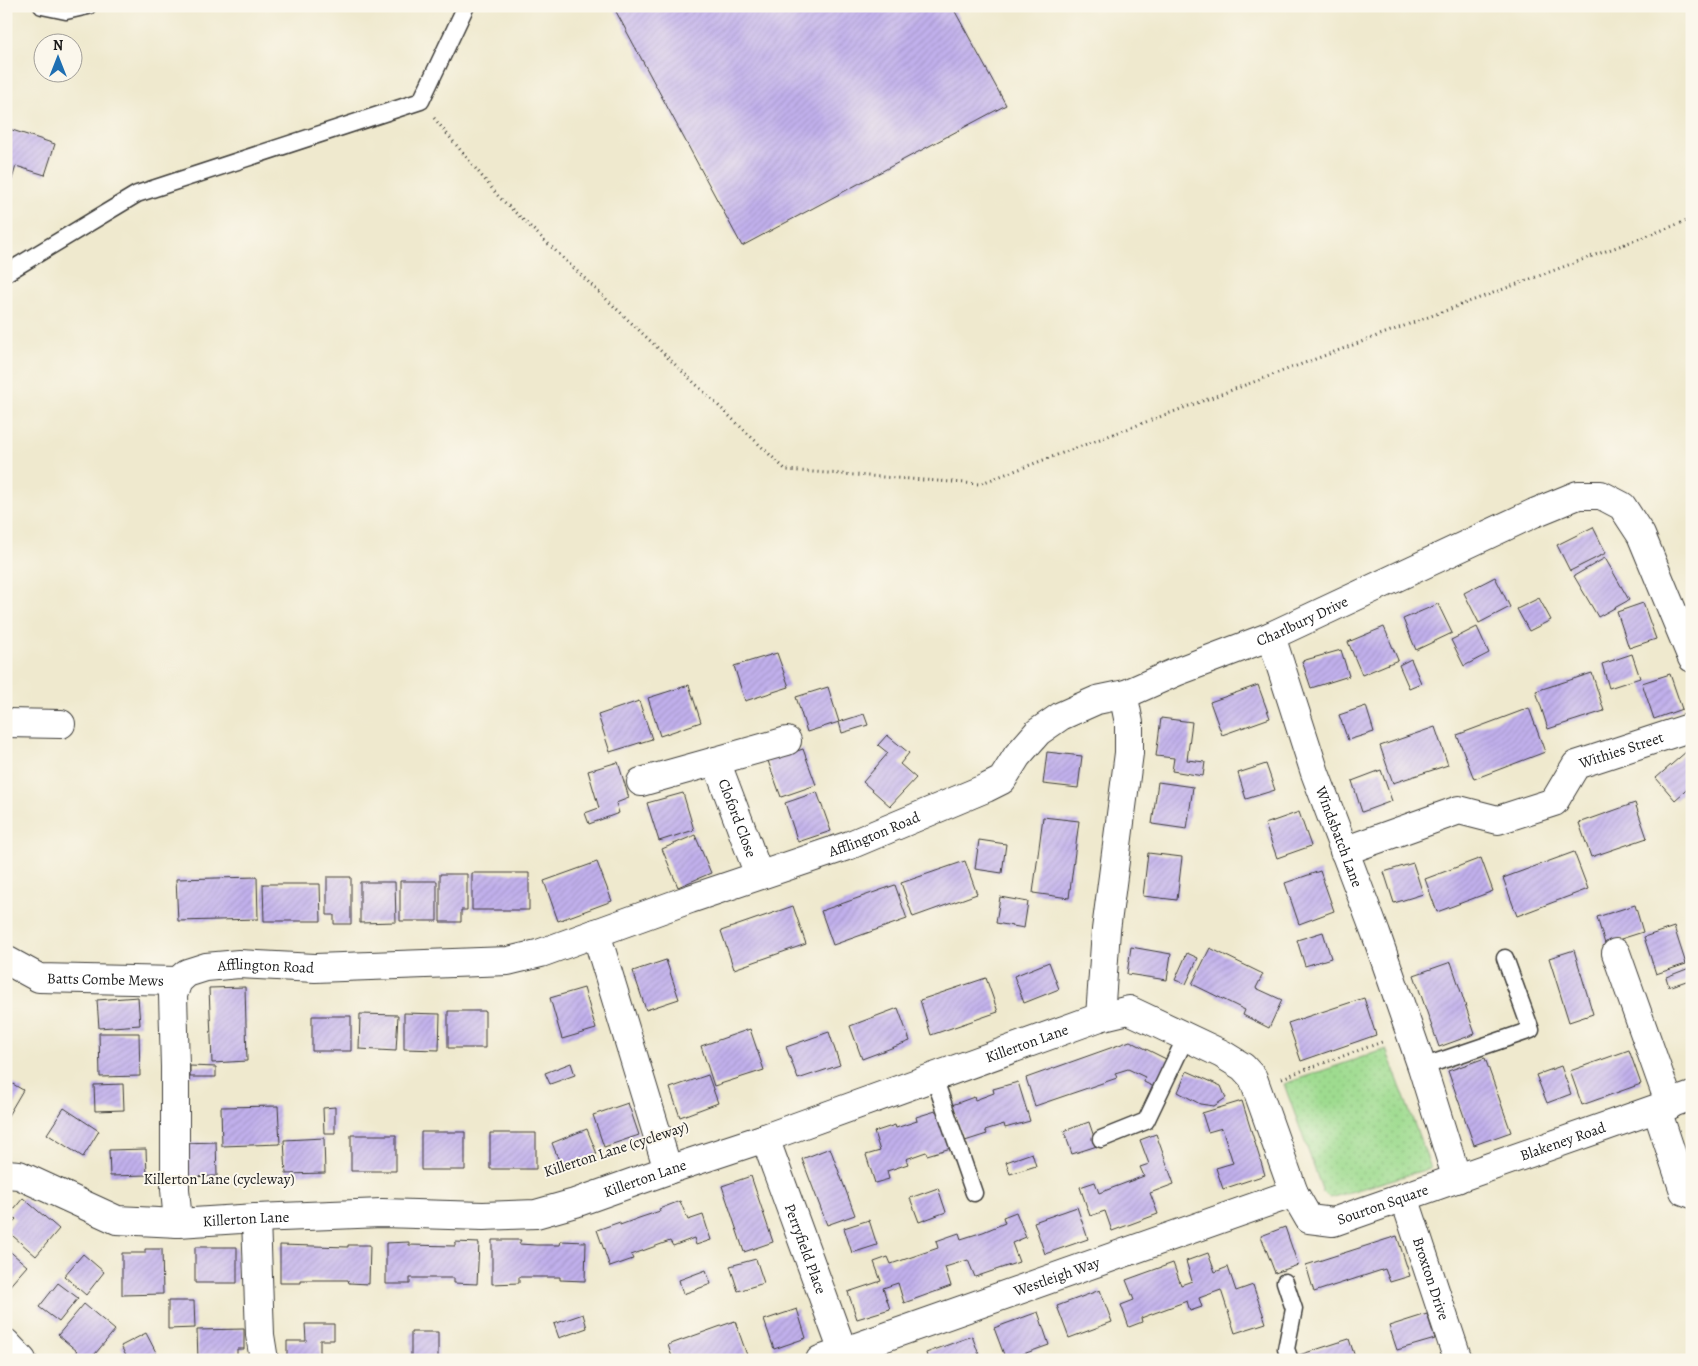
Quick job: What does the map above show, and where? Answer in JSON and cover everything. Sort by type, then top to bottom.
[{"type":"street","name":"Charlbury Drive","points":[[1126,694],[1176,672],[1271,636],[1578,495],[1601,495],[1622,506],[1641,535],[1692,658]]},
{"type":"street","name":"Windsbatch Lane","points":[[1271,636],[1315,773],[1376,934],[1409,1035]]},
{"type":"street","name":"Afflington Road","points":[[178,982],[187,973],[206,967],[239,964],[315,968],[508,961],[541,953],[759,875],[850,845],[986,788],[1002,780],[1017,756],[1038,732],[1061,716],[1097,700],[1126,694]]},
{"type":"street","points":[[1100,1017],[1106,930],[1129,753],[1129,723],[1125,704],[1126,694]]},
{"type":"street","points":[[6,723],[61,724]]},
{"type":"street","name":"Withies Street","points":[[1344,851],[1459,810],[1498,820],[1554,802],[1576,765],[1692,727]]},
{"type":"street","name":"Cloford Close","points":[[641,782],[787,741]]},
{"type":"street","name":"Cloford Close","points":[[716,761],[759,875]]},
{"type":"street","points":[[596,933],[668,1170]]},
{"type":"street","points":[[1616,953],[1673,1103],[1684,1191],[1692,1194]]},
{"type":"street","name":"Batts Combe Mews","points":[[6,960],[39,978],[178,982]]},
{"type":"street","points":[[178,982],[173,995],[175,1189],[178,1223]]},
{"type":"street","name":"Killerton Lane","points":[[6,1174],[19,1175],[117,1220],[178,1223],[382,1213],[482,1216],[536,1214],[575,1203],[765,1138],[1100,1017],[1129,1010],[1222,1054],[1243,1067],[1254,1082]]},
{"type":"street","points":[[1409,1035],[1422,1067],[1457,1179]]},
{"type":"street","name":"Sourton Square","points":[[1254,1082],[1294,1193],[1309,1219],[1333,1222],[1457,1179]]},
{"type":"street","name":"Blakeney Road","points":[[1457,1179],[1673,1103]]},
{"type":"street","name":"Perryfield Place","points":[[765,1138],[836,1357]]},
{"type":"street","name":"Westleigh Way","points":[[836,1357],[1294,1193]]},
{"type":"street","name":"Broxton Drive","points":[[1404,1197],[1450,1358]]},
{"type":"street","points":[[256,1218],[260,1335],[264,1360]]},
{"type":"street","points":[[6,1343],[22,1360]]},
{"type":"lane","points":[[42,6],[66,11],[88,6]]},
{"type":"lane","points":[[6,273],[137,194],[420,101],[466,6]]},
{"type":"lane","points":[[1422,1067],[1531,1030],[1506,958]]},
{"type":"lane","points":[[1101,1139],[1146,1122],[1186,1037]]},
{"type":"lane","points":[[934,1077],[974,1193]]},
{"type":"lane","points":[[1285,1282],[1294,1310],[1286,1349],[1290,1360]]},
{"type":"path","points":[[420,101],[499,197],[786,470],[979,484],[1692,219]]},
{"type":"path","points":[[1254,1082],[1290,1076],[1409,1035]]},
{"type":"green space","points":[[1386,1049],[1431,1168],[1330,1198],[1323,1192],[1284,1084]]},
{"type":"building","points":[[613,6],[952,6],[1006,105],[742,246]]},
{"type":"building","points":[[6,128],[55,144],[45,175],[16,166],[9,189],[6,188]]},
{"type":"building","points":[[1593,527],[1606,553],[1570,571],[1557,545]]},
{"type":"building","points":[[1605,558],[1629,600],[1598,617],[1574,576]]},
{"type":"building","points":[[1495,577],[1510,607],[1479,623],[1464,593]]},
{"type":"building","points":[[1539,598],[1551,620],[1529,631],[1517,609]]},
{"type":"building","points":[[1643,603],[1656,639],[1629,648],[1617,612]]},
{"type":"building","points":[[1438,604],[1452,633],[1416,650],[1403,619]]},
{"type":"building","points":[[1384,627],[1398,660],[1362,675],[1348,642]]},
{"type":"building","points":[[1477,627],[1489,653],[1464,666],[1451,640]]},
{"type":"building","points":[[1341,650],[1349,676],[1311,688],[1302,661]]},
{"type":"building","points":[[777,653],[789,687],[745,701],[734,666]]},
{"type":"building","points":[[1632,654],[1640,678],[1609,688],[1602,664]]},
{"type":"building","points":[[1411,659],[1421,683],[1409,688],[1399,665]]},
{"type":"building","points":[[1592,673],[1604,711],[1548,729],[1536,691]]},
{"type":"building","points":[[1670,674],[1682,709],[1654,719],[1642,683]]},
{"type":"building","points":[[689,685],[701,722],[660,736],[648,698]]},
{"type":"building","points":[[1258,685],[1270,718],[1222,735],[1210,702]]},
{"type":"building","points":[[828,687],[839,722],[807,732],[796,697]]},
{"type":"building","points":[[639,701],[652,739],[610,752],[598,715]]},
{"type":"building","points":[[1366,706],[1374,732],[1348,740],[1339,715]]},
{"type":"building","points":[[1529,708],[1545,752],[1474,779],[1457,735]]},
{"type":"building","points":[[864,714],[868,725],[842,733],[839,722]]},
{"type":"building","points":[[1161,718],[1192,722],[1187,760],[1205,762],[1203,776],[1172,771],[1174,758],[1156,756]]},
{"type":"building","points":[[1435,727],[1448,765],[1393,783],[1380,746]]},
{"type":"building","points":[[887,735],[909,753],[900,764],[916,778],[890,806],[863,782],[888,753],[878,745]]},
{"type":"building","points":[[803,749],[816,785],[781,797],[768,761]]},
{"type":"building","points":[[1687,751],[1692,756],[1692,785],[1675,800],[1656,778]]},
{"type":"building","points":[[1047,752],[1082,756],[1078,788],[1043,784]]},
{"type":"building","points":[[618,762],[629,798],[616,803],[619,813],[589,824],[585,813],[599,808],[588,771]]},
{"type":"building","points":[[1266,764],[1275,790],[1246,799],[1238,773]]},
{"type":"building","points":[[1381,770],[1392,801],[1362,812],[1352,781]]},
{"type":"building","points":[[1158,782],[1193,787],[1187,829],[1152,824]]},
{"type":"building","points":[[817,792],[831,831],[798,842],[785,803]]},
{"type":"building","points":[[683,793],[694,830],[659,841],[647,803]]},
{"type":"building","points":[[1635,803],[1647,838],[1591,857],[1579,823]]},
{"type":"building","points":[[1299,812],[1311,846],[1277,858],[1265,824]]},
{"type":"building","points":[[1043,817],[1079,821],[1069,898],[1033,893]]},
{"type":"building","points":[[695,835],[711,873],[678,887],[662,849]]},
{"type":"building","points":[[979,840],[1006,844],[1002,873],[975,869]]},
{"type":"building","points":[[1574,852],[1588,889],[1517,916],[1503,878]]},
{"type":"building","points":[[1148,853],[1182,857],[1177,900],[1143,896]]},
{"type":"building","points":[[1481,858],[1493,891],[1437,912],[1425,879]]},
{"type":"building","points":[[965,861],[977,894],[913,917],[901,883]]},
{"type":"building","points":[[597,862],[612,901],[558,921],[544,881]]},
{"type":"building","points":[[1413,863],[1423,894],[1394,903],[1384,872]]},
{"type":"building","points":[[1320,871],[1334,911],[1299,924],[1285,883]]},
{"type":"building","points":[[472,873],[529,873],[529,910],[472,910]]},
{"type":"building","points":[[440,874],[467,874],[467,910],[461,910],[461,922],[440,922]]},
{"type":"building","points":[[257,877],[258,919],[178,921],[176,879]]},
{"type":"building","points":[[327,877],[351,877],[351,924],[334,924],[334,915],[327,915]]},
{"type":"building","points":[[400,881],[437,881],[437,921],[400,921]]},
{"type":"building","points":[[360,882],[395,882],[396,922],[360,923]]},
{"type":"building","points":[[263,884],[320,884],[321,921],[264,921]]},
{"type":"building","points":[[895,885],[907,919],[833,945],[821,911]]},
{"type":"building","points":[[1000,897],[1028,902],[1024,928],[996,923]]},
{"type":"building","points":[[1635,905],[1643,932],[1605,944],[1597,917]]},
{"type":"building","points":[[793,906],[806,944],[734,969],[721,931]]},
{"type":"building","points":[[1674,927],[1686,964],[1656,974],[1644,937]]},
{"type":"building","points":[[1323,932],[1331,958],[1305,966],[1297,940]]},
{"type":"building","points":[[1131,947],[1171,954],[1167,980],[1127,974]]},
{"type":"building","points":[[1210,948],[1263,974],[1256,988],[1282,1000],[1269,1028],[1243,1015],[1245,1010],[1192,984]]},
{"type":"building","points":[[1574,950],[1593,1014],[1569,1022],[1549,958]]},
{"type":"building","points":[[1187,953],[1198,958],[1186,984],[1175,980]]},
{"type":"building","points":[[666,960],[679,999],[646,1010],[633,971]]},
{"type":"building","points":[[1049,962],[1059,989],[1024,1003],[1014,976]]},
{"type":"building","points":[[1451,962],[1475,1034],[1439,1047],[1414,975]]},
{"type":"building","points":[[1692,967],[1692,979],[1669,987],[1666,977]]},
{"type":"building","points":[[986,978],[998,1012],[931,1035],[920,1000]]},
{"type":"building","points":[[245,987],[247,1061],[212,1063],[209,988]]},
{"type":"building","points":[[584,988],[596,1029],[562,1039],[550,998]]},
{"type":"building","points":[[138,997],[140,1025],[99,1028],[97,1000]]},
{"type":"building","points":[[1364,998],[1376,1035],[1301,1061],[1288,1023]]},
{"type":"building","points":[[898,1008],[910,1041],[862,1059],[850,1026]]},
{"type":"building","points":[[448,1011],[485,1011],[485,1048],[448,1048]]},
{"type":"building","points":[[404,1013],[440,1014],[439,1050],[404,1049]]},
{"type":"building","points":[[360,1014],[398,1015],[396,1051],[359,1049]]},
{"type":"building","points":[[312,1016],[351,1016],[351,1051],[312,1051]]},
{"type":"building","points":[[750,1029],[764,1070],[714,1086],[701,1046]]},
{"type":"building","points":[[829,1032],[840,1065],[798,1079],[786,1047]]},
{"type":"building","points":[[99,1033],[139,1033],[140,1076],[100,1077]]},
{"type":"building","points":[[1130,1041],[1170,1061],[1156,1088],[1144,1082],[1145,1077],[1128,1069],[1115,1073],[1117,1078],[1035,1106],[1026,1078]]},
{"type":"building","points":[[1629,1050],[1641,1084],[1582,1105],[1570,1071]]},
{"type":"building","points":[[1485,1058],[1511,1132],[1474,1145],[1448,1071]]},
{"type":"building","points":[[571,1063],[575,1075],[550,1084],[545,1073]]},
{"type":"building","points":[[190,1066],[216,1067],[216,1077],[190,1077]]},
{"type":"building","points":[[1561,1066],[1571,1094],[1547,1103],[1536,1075]]},
{"type":"building","points":[[1187,1071],[1221,1086],[1226,1098],[1214,1106],[1200,1104],[1178,1092]]},
{"type":"building","points":[[708,1075],[718,1103],[680,1117],[670,1088]]},
{"type":"building","points":[[6,1080],[23,1090],[6,1119]]},
{"type":"building","points":[[1018,1082],[1030,1121],[1005,1128],[1004,1124],[985,1130],[987,1134],[965,1141],[952,1105],[974,1097],[975,1100],[994,1093],[993,1089]]},
{"type":"building","points":[[123,1084],[124,1110],[95,1111],[94,1085]]},
{"type":"building","points":[[1242,1101],[1265,1175],[1223,1189],[1216,1168],[1233,1163],[1222,1128],[1208,1132],[1202,1113]]},
{"type":"building","points":[[628,1103],[639,1135],[604,1147],[593,1115]]},
{"type":"building","points":[[278,1106],[280,1144],[222,1146],[221,1107]]},
{"type":"building","points":[[335,1107],[335,1133],[324,1133],[323,1108]]},
{"type":"building","points":[[64,1108],[99,1131],[83,1157],[47,1134]]},
{"type":"building","points":[[939,1110],[951,1148],[927,1155],[926,1152],[906,1159],[908,1164],[887,1171],[889,1179],[875,1183],[866,1155],[880,1151],[874,1132],[895,1125],[896,1128],[917,1121],[916,1117]]},
{"type":"building","points":[[1089,1122],[1097,1146],[1072,1154],[1064,1131]]},
{"type":"building","points":[[587,1129],[597,1154],[562,1168],[552,1143]]},
{"type":"building","points":[[421,1132],[465,1132],[465,1170],[421,1170]]},
{"type":"building","points":[[490,1133],[536,1133],[536,1169],[490,1169]]},
{"type":"building","points":[[1156,1134],[1174,1184],[1150,1193],[1158,1214],[1112,1231],[1105,1211],[1090,1216],[1080,1187],[1095,1182],[1099,1193],[1144,1176],[1140,1167],[1149,1164],[1140,1140]]},
{"type":"building","points":[[351,1135],[396,1135],[396,1171],[351,1171]]},
{"type":"building","points":[[324,1138],[325,1173],[286,1174],[284,1140]]},
{"type":"building","points":[[216,1142],[217,1176],[184,1177],[183,1143]]},
{"type":"building","points":[[830,1148],[855,1215],[827,1225],[802,1159]]},
{"type":"building","points":[[146,1149],[147,1175],[110,1176],[109,1150]]},
{"type":"building","points":[[1032,1153],[1036,1166],[1010,1174],[1006,1162]]},
{"type":"building","points":[[751,1176],[773,1242],[744,1252],[722,1186]]},
{"type":"building","points":[[938,1188],[946,1212],[919,1222],[910,1198]]},
{"type":"building","points":[[23,1198],[59,1229],[36,1256],[6,1230],[16,1219],[10,1214]]},
{"type":"building","points":[[680,1201],[688,1220],[703,1215],[711,1240],[696,1245],[694,1238],[673,1246],[670,1241],[631,1255],[633,1259],[610,1267],[597,1230],[620,1222],[620,1225],[660,1211],[659,1209]]},
{"type":"building","points":[[1077,1207],[1088,1239],[1045,1254],[1034,1222]]},
{"type":"building","points":[[1016,1212],[1026,1237],[1012,1243],[1019,1262],[975,1277],[968,1260],[945,1267],[951,1286],[904,1303],[898,1283],[883,1288],[890,1309],[857,1319],[848,1292],[881,1281],[874,1262],[888,1257],[891,1264],[938,1248],[936,1241],[959,1233],[961,1239],[983,1232],[1005,1223],[1003,1217]]},
{"type":"building","points":[[869,1220],[877,1245],[852,1253],[844,1228]]},
{"type":"building","points":[[1285,1227],[1298,1265],[1275,1273],[1261,1236]]},
{"type":"building","points":[[1397,1236],[1410,1276],[1390,1282],[1385,1269],[1314,1292],[1306,1265]]},
{"type":"building","points":[[492,1240],[521,1240],[519,1244],[536,1245],[560,1245],[561,1241],[586,1242],[585,1281],[560,1280],[560,1277],[519,1277],[519,1283],[492,1284]]},
{"type":"building","points":[[409,1242],[409,1245],[455,1246],[455,1242],[479,1243],[477,1284],[454,1283],[454,1278],[410,1278],[410,1284],[386,1284],[386,1243]]},
{"type":"building","points":[[280,1245],[348,1247],[348,1245],[370,1245],[369,1284],[349,1283],[348,1280],[301,1280],[301,1283],[280,1283]]},
{"type":"building","points":[[195,1247],[237,1247],[237,1283],[195,1283]]},
{"type":"building","points":[[6,1248],[27,1266],[6,1290]]},
{"type":"building","points":[[145,1249],[162,1249],[163,1294],[122,1295],[122,1253],[145,1253]]},
{"type":"building","points":[[1208,1253],[1215,1272],[1228,1267],[1236,1291],[1253,1285],[1266,1323],[1235,1333],[1221,1290],[1199,1298],[1202,1307],[1190,1311],[1187,1301],[1141,1318],[1142,1322],[1129,1327],[1121,1305],[1134,1300],[1126,1280],[1173,1263],[1181,1285],[1192,1281],[1186,1261]]},
{"type":"building","points":[[83,1254],[104,1272],[86,1295],[64,1276]]},
{"type":"building","points":[[756,1259],[764,1283],[738,1291],[730,1266]]},
{"type":"building","points":[[706,1270],[711,1284],[683,1294],[679,1280]]},
{"type":"building","points":[[58,1283],[78,1298],[59,1322],[39,1307]]},
{"type":"building","points":[[1100,1290],[1112,1322],[1069,1338],[1057,1306]]},
{"type":"building","points":[[168,1301],[194,1301],[195,1328],[168,1329]]},
{"type":"building","points":[[84,1304],[115,1330],[90,1360],[79,1360],[75,1357],[77,1351],[58,1335]]},
{"type":"building","points":[[797,1309],[806,1338],[774,1349],[764,1320]]},
{"type":"building","points":[[1038,1312],[1049,1345],[1006,1360],[994,1328]]},
{"type":"building","points":[[583,1314],[587,1328],[559,1338],[554,1324]]},
{"type":"building","points":[[1427,1314],[1435,1339],[1397,1350],[1389,1326]]},
{"type":"building","points":[[735,1321],[748,1358],[673,1360],[668,1345]]},
{"type":"building","points":[[305,1324],[334,1324],[334,1340],[320,1340],[320,1360],[287,1360],[287,1341],[306,1341]]},
{"type":"building","points":[[244,1329],[244,1349],[237,1349],[237,1360],[198,1360],[197,1330]]},
{"type":"building","points":[[411,1332],[438,1332],[438,1360],[411,1360]]},
{"type":"building","points":[[146,1333],[159,1358],[156,1360],[128,1360],[121,1346]]},
{"type":"building","points":[[972,1336],[981,1360],[928,1360],[926,1353]]},
{"type":"building","points":[[1349,1339],[1356,1360],[1297,1360],[1296,1356]]}]
